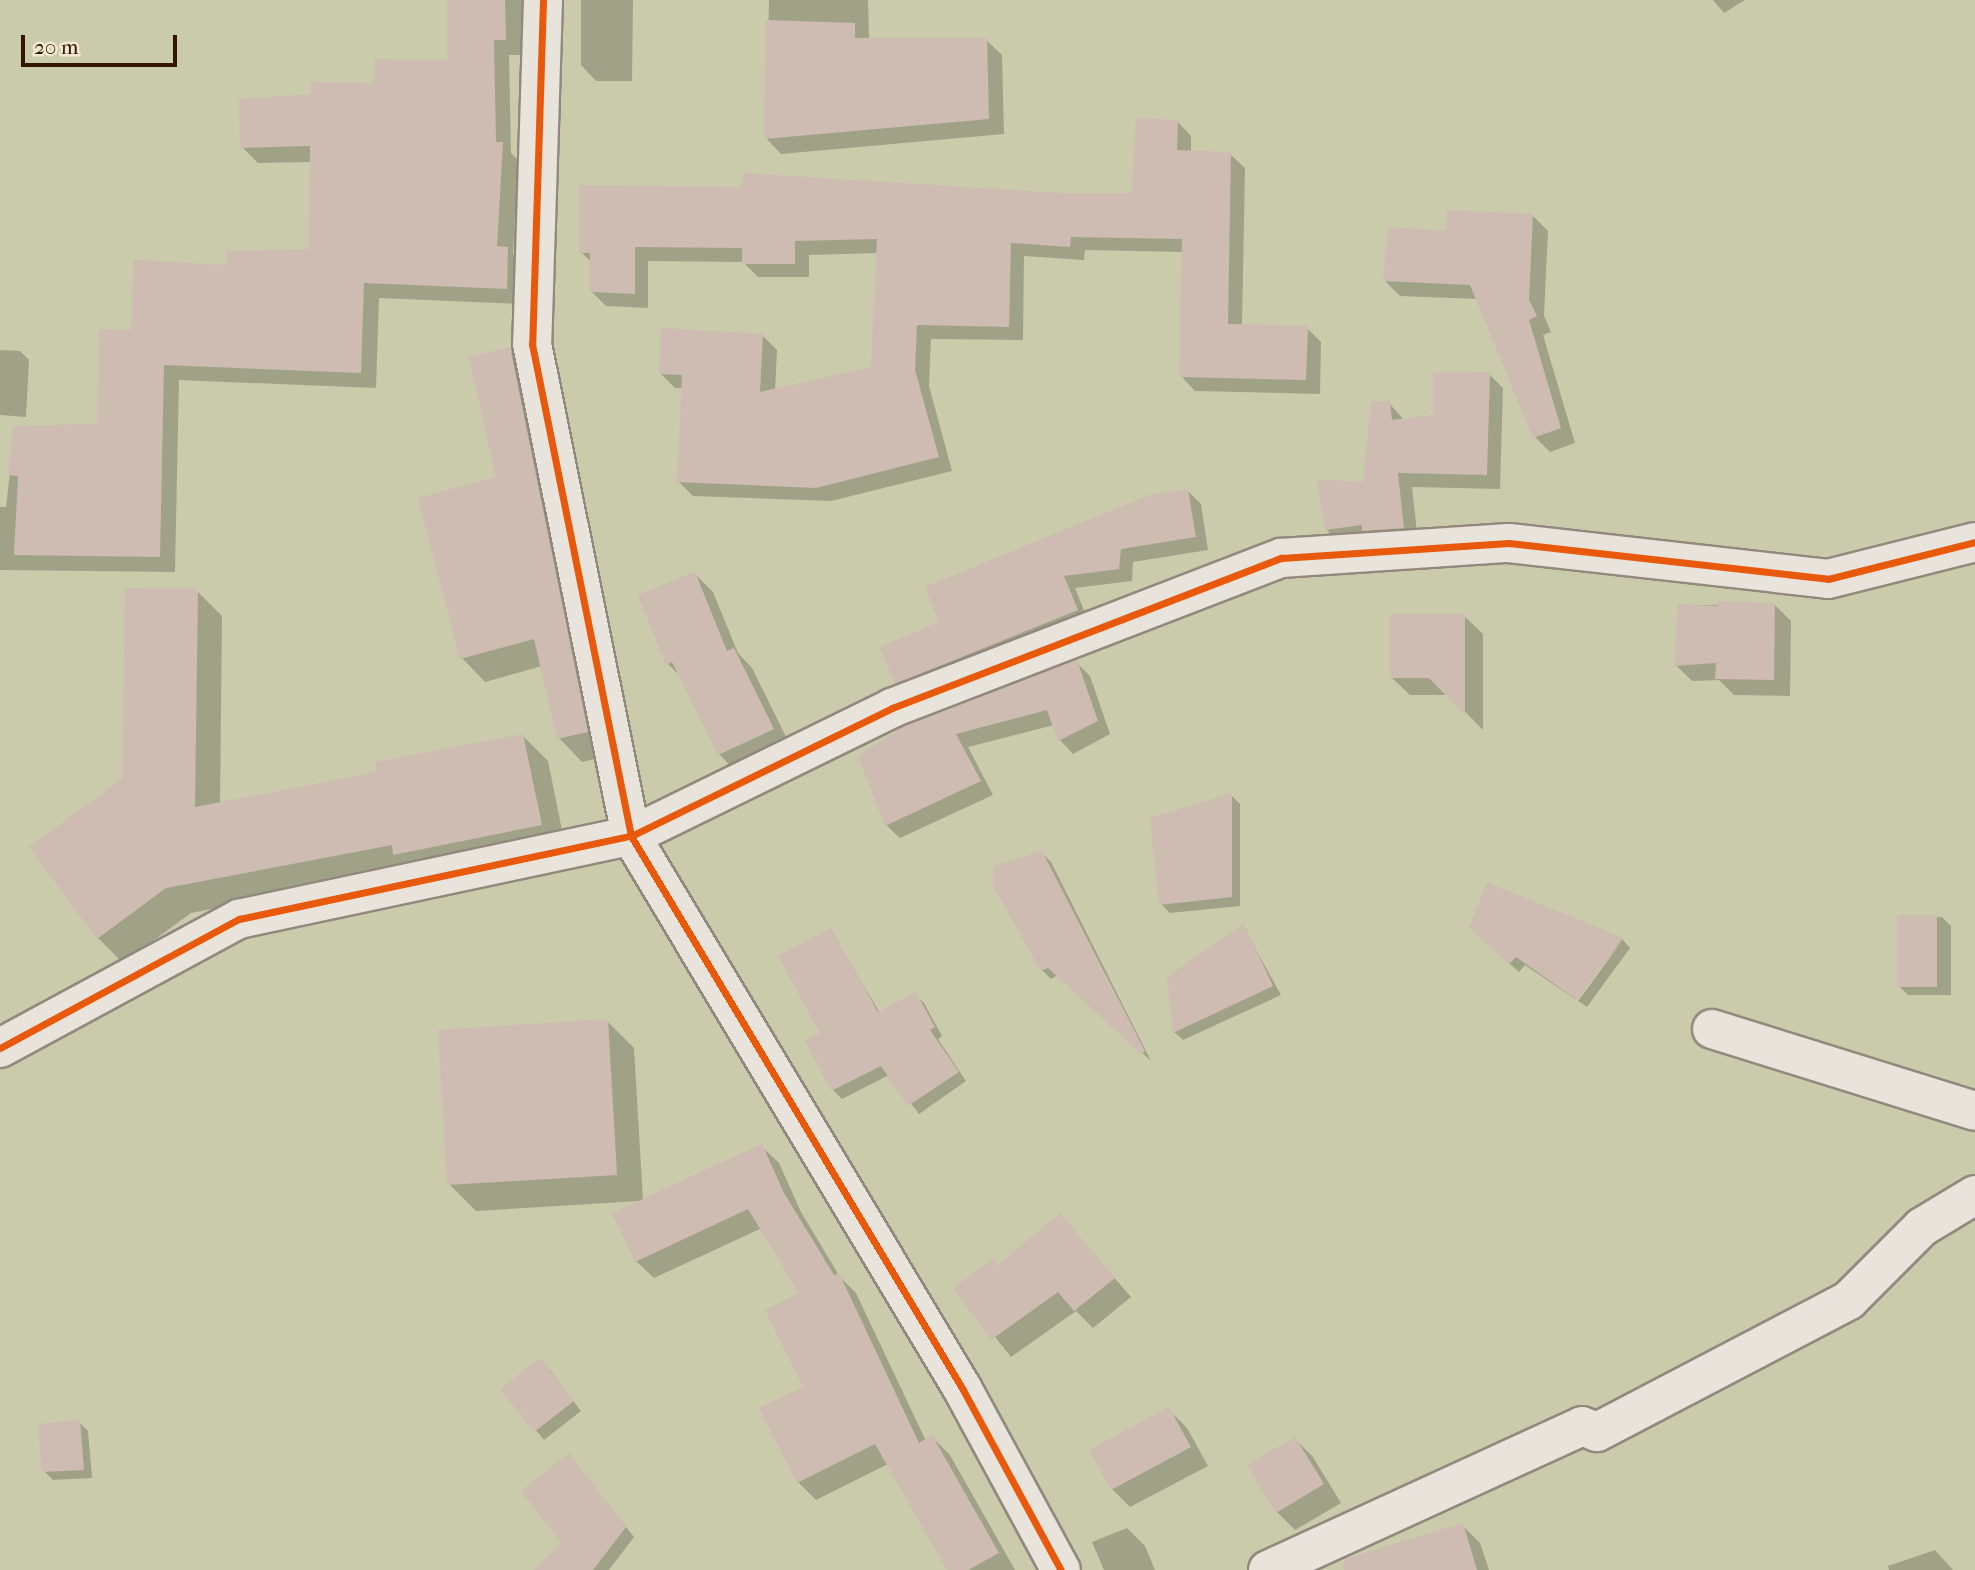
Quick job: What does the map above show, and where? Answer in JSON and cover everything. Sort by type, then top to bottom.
[{"type":"street","points":[[543,0],[532,344],[631,836],[962,1388],[1061,1570]]},
{"type":"street","points":[[0,1048],[239,919],[631,836],[892,708],[1281,558],[1509,543],[1828,579],[1975,542]]},
{"type":"street","points":[[1712,1029],[1975,1111]]},
{"type":"street","points":[[1268,1570],[1582,1426],[1597,1432],[1849,1300],[1922,1227],[1975,1195]]},
{"type":"green space","points":[[0,0],[1975,0],[1975,1570],[0,1570]]},
{"type":"building","points":[[447,0],[505,0],[506,40],[494,40],[496,142],[503,142],[497,246],[508,247],[507,289],[364,283],[361,373],[164,365],[160,557],[14,555],[18,476],[8,475],[13,426],[97,424],[99,329],[131,330],[134,260],[226,265],[226,251],[309,249],[310,146],[240,148],[239,99],[311,94],[311,82],[374,83],[375,59],[447,60]]},
{"type":"building","points":[[766,20],[855,23],[855,38],[987,38],[989,119],[764,139]]},
{"type":"building","points":[[1136,118],[1178,120],[1177,150],[1231,152],[1228,324],[1308,326],[1306,380],[1179,377],[1182,239],[1071,237],[1070,247],[1011,243],[1009,327],[917,325],[915,370],[939,457],[816,488],[677,482],[682,375],[659,374],[661,328],[763,334],[760,392],[871,367],[877,239],[795,241],[795,264],[742,264],[742,248],[635,247],[635,294],[590,292],[590,253],[579,253],[579,185],[742,187],[744,173],[1061,193],[1132,193]]},
{"type":"building","points":[[1447,210],[1533,214],[1529,300],[1537,316],[1529,320],[1561,428],[1533,438],[1470,285],[1383,281],[1388,227],[1446,231]]},
{"type":"building","points":[[510,347],[588,732],[557,739],[534,639],[460,659],[418,498],[496,477],[469,357]]},
{"type":"building","points":[[1490,372],[1487,475],[1398,473],[1404,528],[1362,531],[1362,525],[1325,530],[1317,479],[1363,482],[1371,401],[1390,401],[1392,420],[1434,415],[1433,373]]},
{"type":"building","points":[[1188,489],[1196,537],[1121,549],[1119,569],[1064,576],[1078,610],[895,684],[880,647],[939,622],[925,587],[1149,495]]},
{"type":"building","points":[[695,572],[727,651],[734,648],[774,729],[718,755],[672,662],[666,665],[638,595]]},
{"type":"building","points":[[125,588],[198,589],[195,807],[377,772],[375,762],[523,734],[542,825],[393,855],[392,845],[166,888],[97,939],[29,847],[122,779]]},
{"type":"building","points":[[1717,601],[1775,603],[1774,680],[1715,679],[1716,663],[1674,666],[1678,604],[1717,606]]},
{"type":"building","points":[[1390,614],[1465,614],[1465,715],[1429,678],[1390,678]]},
{"type":"building","points":[[1077,660],[1098,721],[1058,741],[1047,710],[956,734],[981,781],[885,826],[858,756],[901,728]]},
{"type":"building","points":[[1232,793],[1232,897],[1159,905],[1150,818]]},
{"type":"building","points":[[1042,851],[1145,1051],[1141,1054],[1048,968],[1041,971],[993,886],[993,866]]},
{"type":"building","points":[[1487,882],[1623,938],[1577,1000],[1516,957],[1509,964],[1469,928]]},
{"type":"building","points":[[1897,915],[1937,915],[1937,987],[1897,987]]},
{"type":"building","points":[[1244,924],[1273,986],[1173,1033],[1167,977]]},
{"type":"building","points":[[831,928],[878,1012],[916,992],[935,1027],[930,1030],[959,1072],[908,1106],[881,1066],[831,1091],[805,1041],[820,1033],[778,956]]},
{"type":"building","points":[[608,1019],[617,1175],[447,1185],[438,1030]]},
{"type":"building","points":[[762,1144],[784,1193],[834,1275],[839,1273],[919,1443],[932,1435],[999,1553],[968,1570],[947,1570],[875,1444],[797,1483],[759,1408],[803,1387],[765,1310],[799,1293],[748,1209],[635,1262],[612,1213]]},
{"type":"building","points":[[1060,1213],[1115,1278],[1074,1311],[1058,1292],[991,1340],[953,1288],[993,1259],[998,1265]]},
{"type":"building","points":[[540,1358],[574,1401],[534,1432],[500,1389]]},
{"type":"building","points":[[1169,1407],[1191,1447],[1111,1490],[1089,1450]]},
{"type":"building","points":[[80,1420],[84,1470],[42,1472],[38,1424]]},
{"type":"building","points":[[1295,1437],[1324,1484],[1276,1513],[1247,1465]]},
{"type":"building","points":[[569,1453],[626,1527],[593,1570],[534,1570],[562,1543],[521,1491]]},
{"type":"building","points":[[1463,1523],[1477,1570],[1344,1570],[1345,1559]]},
{"type":"cycle path","points":[[543,0],[532,344],[631,836],[962,1388],[1061,1570]]},
{"type":"cycle path","points":[[0,1048],[239,919],[631,836],[892,708],[1281,558],[1509,543],[1828,579],[1975,542]]}]
